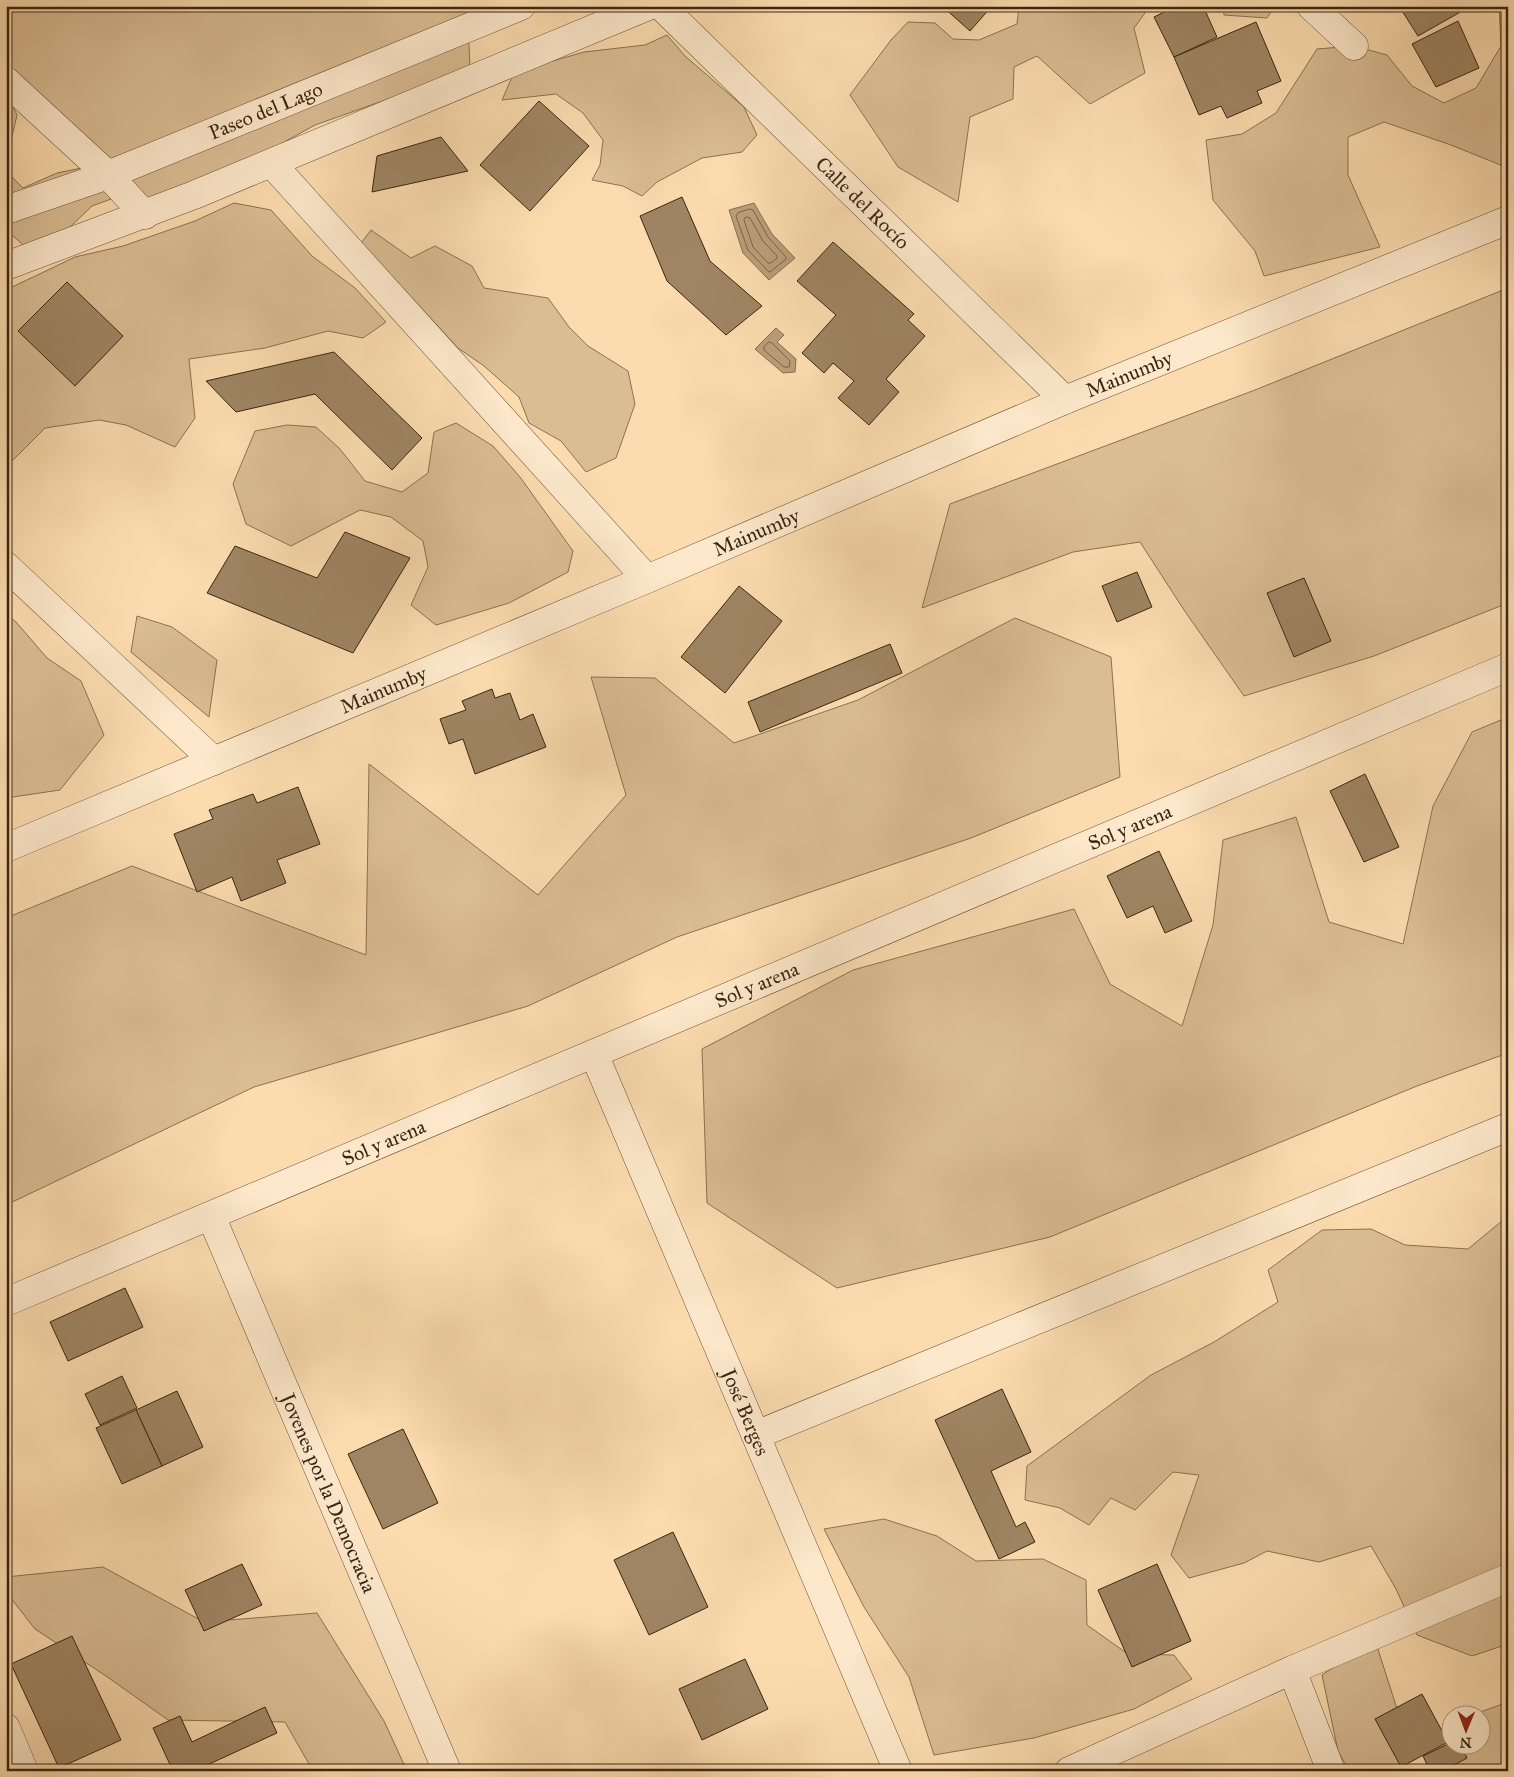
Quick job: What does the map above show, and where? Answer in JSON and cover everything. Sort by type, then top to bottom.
[{"type":"street","name":"Paseo del Lago","points":[[6,210],[108,174],[521,6]]},
{"type":"street","points":[[6,266],[145,215],[272,164],[648,6]]},
{"type":"street","name":"Calle del Rocío","points":[[660,6],[1065,400]]},
{"type":"street","points":[[1311,6],[1354,46]]},
{"type":"street","points":[[6,81],[108,174],[145,215]]},
{"type":"street","points":[[272,164],[647,579]]},
{"type":"street","name":"Mainumby","points":[[6,848],[647,579],[1065,400],[1508,220]]},
{"type":"street","points":[[6,566],[214,761]]},
{"type":"street","name":"Sol y arena","points":[[6,1302],[1508,667]]},
{"type":"street","name":"José Berges","points":[[594,1054],[898,1771]]},
{"type":"street","points":[[756,1435],[1508,1127]]},
{"type":"street","name":"Jovenes por la Democracia","points":[[211,1216],[447,1771]]},
{"type":"street","points":[[1069,1771],[1292,1670],[1508,1578]]},
{"type":"street","points":[[1292,1670],[1331,1771]]},
{"type":"street","points":[[6,1728],[24,1771]]},
{"type":"shaded area","points":[[6,6],[476,6],[465,29],[469,45],[470,70],[315,125],[270,150],[148,203],[125,194],[92,206],[68,229],[35,255],[6,230],[6,92],[17,115],[9,150],[10,175],[23,188],[57,173],[96,165],[6,86]]},
{"type":"shaded area","points":[[1019,6],[1150,6],[1134,28],[1145,73],[1090,104],[1037,56],[1014,67],[1013,99],[970,117],[958,202],[898,167],[850,95],[891,40],[908,22],[935,23],[953,39],[979,40],[1017,24]]},
{"type":"shaded area","points":[[1223,6],[1275,6],[1267,18],[1224,15]]},
{"type":"shaded area","points":[[1499,6],[1508,6],[1508,168],[1451,145],[1384,122],[1348,137],[1348,175],[1380,247],[1264,276],[1255,251],[1213,200],[1206,140],[1242,134],[1276,113],[1317,49],[1354,46],[1387,55],[1412,86],[1444,103],[1476,88],[1501,46]]},
{"type":"shaded area","points":[[667,35],[685,56],[744,107],[757,135],[742,152],[702,158],[657,182],[642,196],[623,186],[592,180],[600,165],[603,140],[583,113],[556,94],[502,100],[513,75],[584,52],[645,45]]},
{"type":"shaded area","points":[[234,203],[271,210],[312,256],[355,288],[386,322],[363,338],[328,331],[265,348],[189,359],[195,418],[175,447],[126,425],[99,420],[45,428],[6,467],[6,290],[75,257],[123,246],[195,221]]},
{"type":"shaded area","points":[[371,230],[411,258],[435,246],[472,266],[484,288],[548,298],[569,327],[588,346],[628,371],[635,404],[616,458],[586,472],[561,441],[529,423],[519,397],[484,366],[458,348],[390,274],[359,246]]},
{"type":"shaded area","points":[[1508,288],[1508,603],[1374,656],[1244,696],[1184,610],[1140,542],[1073,552],[922,608],[950,504],[1255,390]]},
{"type":"shaded area","points":[[456,423],[493,446],[520,477],[573,551],[568,572],[509,603],[436,625],[411,605],[428,567],[423,541],[391,517],[360,510],[291,546],[246,524],[233,484],[255,431],[287,425],[316,427],[340,449],[365,481],[402,492],[428,473],[434,432]]},
{"type":"shaded area","points":[[6,614],[16,622],[47,658],[81,681],[104,735],[60,790],[6,798]]},
{"type":"shaded area","points":[[137,616],[172,627],[217,660],[209,717],[131,652]]},
{"type":"shaded area","points":[[1015,618],[1111,657],[1120,777],[971,838],[677,937],[528,1006],[254,1087],[6,1205],[6,918],[132,866],[366,955],[369,764],[538,895],[626,795],[591,677],[655,678],[734,743],[858,700]]},
{"type":"shaded area","points":[[1508,717],[1508,1053],[1417,1086],[1050,1237],[837,1288],[707,1203],[702,1049],[853,970],[1074,909],[1110,984],[1182,1026],[1213,925],[1223,840],[1296,817],[1329,922],[1403,944],[1433,806],[1472,732]]},
{"type":"shaded area","points":[[1508,1216],[1508,1644],[1472,1656],[1417,1635],[1396,1589],[1371,1546],[1319,1562],[1267,1551],[1244,1563],[1189,1578],[1171,1555],[1199,1475],[1173,1472],[1135,1510],[1111,1498],[1089,1525],[1060,1508],[1025,1500],[1027,1466],[1151,1375],[1214,1342],[1278,1302],[1268,1270],[1322,1230],[1371,1229],[1405,1245],[1468,1249]]},
{"type":"shaded area","points":[[884,1519],[937,1536],[976,1561],[1043,1559],[1086,1580],[1087,1625],[1128,1654],[1174,1655],[1192,1679],[1134,1709],[1034,1738],[934,1755],[909,1677],[864,1607],[824,1529]]},
{"type":"shaded area","points":[[103,1567],[204,1622],[317,1613],[384,1721],[407,1771],[313,1771],[285,1722],[168,1720],[35,1629],[6,1592],[6,1577]]},
{"type":"shaded area","points":[[1375,1640],[1407,1740],[1404,1771],[1349,1771],[1338,1751],[1322,1675]]},
{"type":"shaded area","points":[[1508,1702],[1508,1771],[1415,1771],[1447,1756],[1447,1754],[1492,1754],[1492,1708]]},
{"type":"water","points":[[754,203],[772,234],[795,258],[769,280],[743,253],[729,210]]},
{"type":"water","points":[[776,328],[784,335],[777,342],[796,359],[795,372],[783,373],[755,349]]},
{"type":"building","points":[[942,6],[992,6],[970,31]]},
{"type":"building","points":[[1177,6],[1203,6],[1217,37],[1174,57],[1154,17]]},
{"type":"building","points":[[1399,6],[1471,6],[1418,36]]},
{"type":"building","points":[[1458,21],[1479,68],[1436,87],[1412,44]]},
{"type":"building","points":[[1256,22],[1281,81],[1257,91],[1262,103],[1227,118],[1221,106],[1199,115],[1174,57]]},
{"type":"building","points":[[539,101],[589,146],[530,211],[480,165]]},
{"type":"building","points":[[441,137],[468,171],[372,192],[377,156]]},
{"type":"building","points":[[682,197],[710,261],[762,306],[726,335],[667,281],[640,216]]},
{"type":"building","points":[[833,242],[914,314],[908,320],[925,336],[886,379],[899,392],[869,425],[838,398],[854,381],[833,363],[824,373],[802,353],[836,315],[797,281]]},
{"type":"building","points":[[67,282],[123,336],[75,386],[18,331]]},
{"type":"building","points":[[334,352],[422,438],[392,470],[315,394],[236,412],[206,381]]},
{"type":"building","points":[[345,532],[410,558],[353,653],[207,593],[235,546],[317,578]]},
{"type":"building","points":[[1137,572],[1152,607],[1117,622],[1102,586]]},
{"type":"building","points":[[1304,578],[1331,641],[1294,657],[1267,593]]},
{"type":"building","points":[[739,586],[782,621],[725,693],[681,657]]},
{"type":"building","points":[[890,644],[902,673],[760,732],[748,702]]},
{"type":"building","points":[[492,689],[495,698],[510,693],[520,720],[533,714],[546,747],[475,774],[463,739],[449,744],[440,719],[466,710],[462,701]]},
{"type":"building","points":[[1365,774],[1399,847],[1364,862],[1330,791]]},
{"type":"building","points":[[298,787],[320,844],[277,860],[286,883],[241,901],[232,877],[197,892],[174,834],[213,819],[209,810],[253,794],[257,803]]},
{"type":"building","points":[[1159,851],[1192,921],[1165,933],[1153,906],[1127,918],[1107,876]]},
{"type":"building","points":[[125,1288],[143,1327],[68,1361],[50,1322]]},
{"type":"building","points":[[122,1376],[137,1408],[100,1425],[85,1394]]},
{"type":"building","points":[[1002,1389],[1031,1452],[991,1471],[1016,1527],[1025,1522],[1035,1542],[999,1559],[935,1420]]},
{"type":"building","points":[[177,1391],[203,1447],[162,1466],[136,1410]]},
{"type":"building","points":[[136,1410],[162,1466],[122,1484],[96,1428]]},
{"type":"building","points":[[403,1429],[438,1503],[383,1529],[348,1454]]},
{"type":"building","points":[[673,1532],[708,1607],[649,1635],[614,1560]]},
{"type":"building","points":[[242,1564],[262,1605],[204,1631],[185,1590]]},
{"type":"building","points":[[1157,1564],[1191,1641],[1132,1667],[1098,1590]]},
{"type":"building","points":[[72,1636],[121,1740],[59,1768],[11,1664]]},
{"type":"building","points":[[745,1659],[768,1709],[702,1740],[679,1689]]},
{"type":"building","points":[[1422,1694],[1442,1731],[1442,1745],[1401,1767],[1375,1719]]},
{"type":"building","points":[[265,1707],[277,1733],[194,1771],[173,1771],[153,1728],[180,1716],[192,1742]]},
{"type":"building","points":[[1442,1747],[1442,1754],[1465,1754],[1467,1758],[1443,1771],[1430,1771],[1423,1756]]}]
